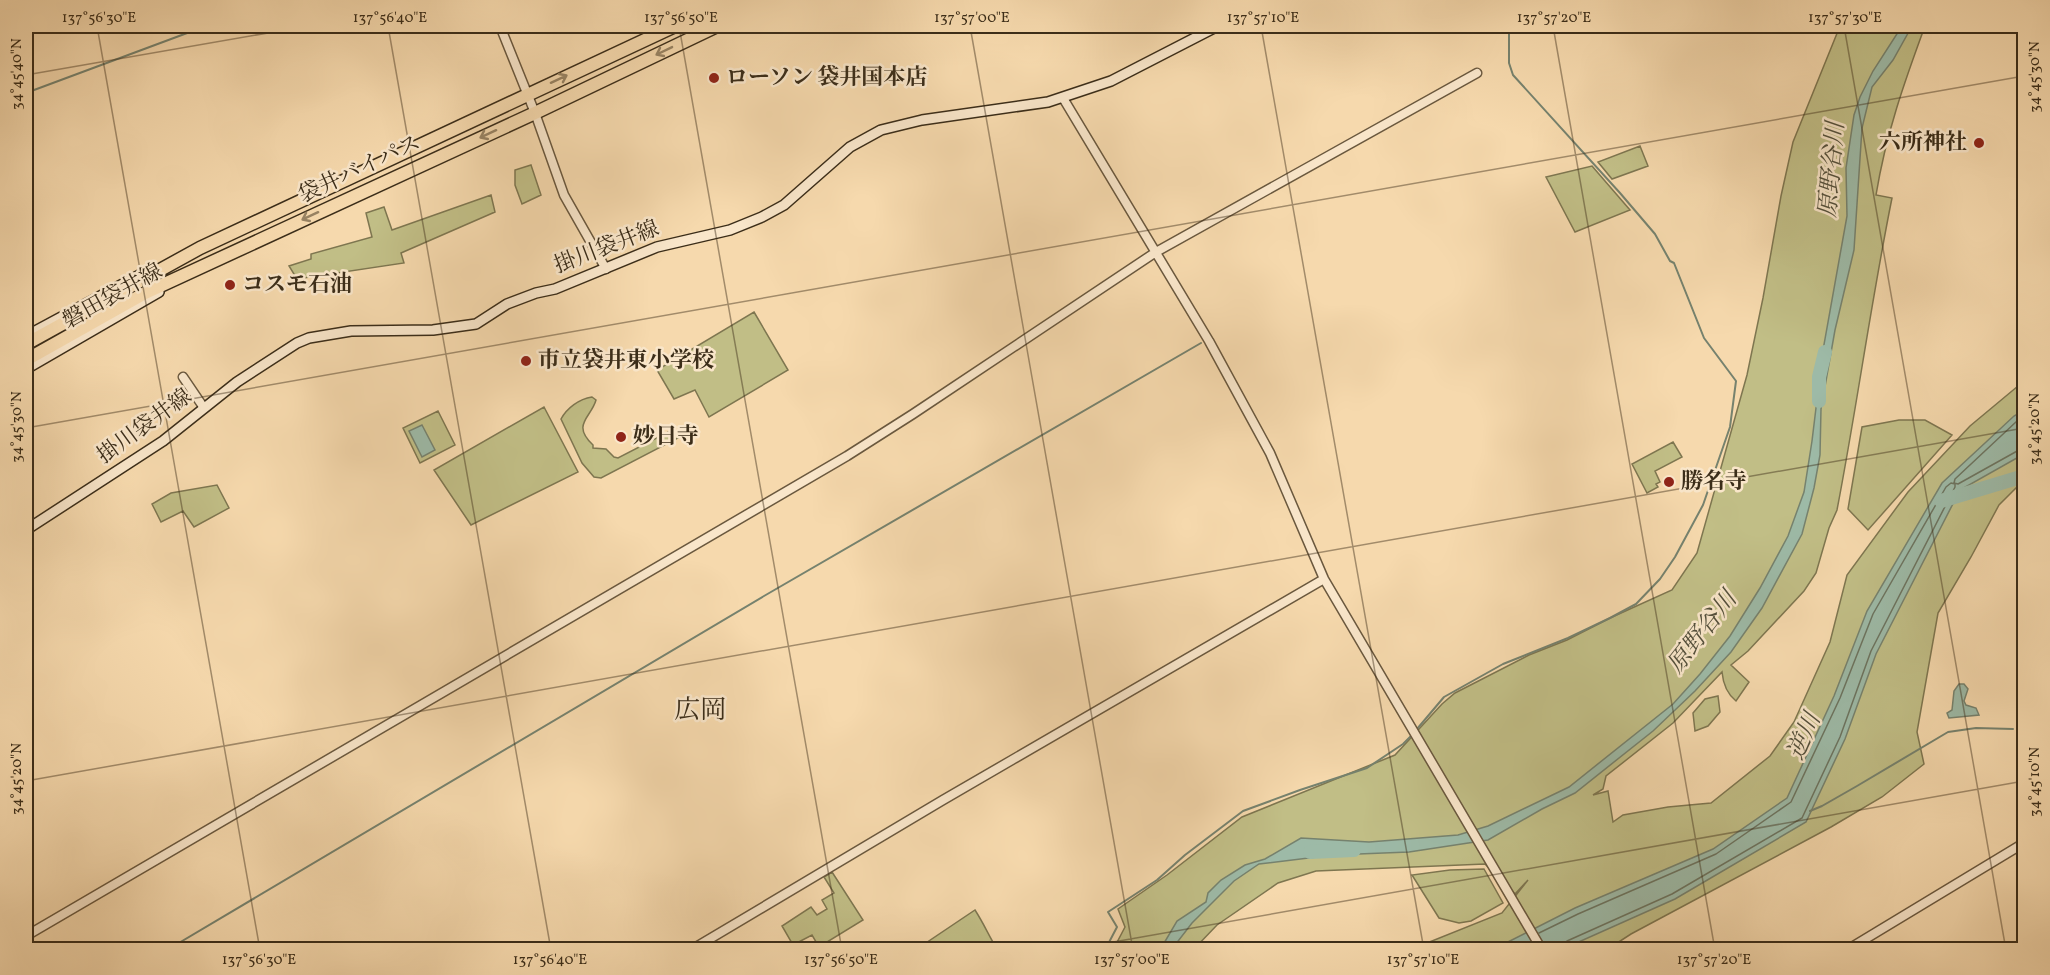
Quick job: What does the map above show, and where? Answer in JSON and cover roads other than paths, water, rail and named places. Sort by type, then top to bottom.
[{"type":"highway","name":"袋井バイパス","points":[[26,344],[202,247],[675,26]]},
{"type":"highway","name":"袋井バイパス","points":[[26,360],[145,292],[717,26]]},
{"type":"main road","name":"掛川袋井線","points":[[26,530],[163,441],[237,382],[297,343],[309,338],[351,331],[433,330],[476,324],[507,304],[536,293],[555,289],[657,247],[730,230],[762,217],[783,205],[850,147],[881,130],[922,120],[1063,98],[1111,81],[1218,26]]},
{"type":"main road","name":"磐田袋井線","points":[[26,336],[132,279],[202,247]]},
{"type":"main road","name":"磐田袋井線","points":[[26,369],[153,295],[200,273],[218,258]]},
{"type":"street","points":[[501,26],[535,112],[564,195],[606,269]]},
{"type":"street","points":[[26,936],[847,456],[1156,252],[1477,73]]},
{"type":"street","points":[[1063,98],[1209,341],[1270,453],[1324,579],[1542,950]]},
{"type":"street","points":[[183,377],[204,408]]},
{"type":"street","points":[[691,950],[960,790],[1324,579]]},
{"type":"street","points":[[1847,950],[2025,843]]},
{"type":"water","points":[[1902,26],[1912,26],[1893,60],[1872,87],[1862,128],[1854,250],[1835,330],[1821,409],[1820,455],[1802,534],[1762,608],[1731,652],[1653,731],[1575,793],[1488,840],[1409,852],[1333,855],[1259,864],[1234,881],[1192,923],[1172,949],[1160,950],[1177,921],[1206,902],[1208,893],[1221,880],[1245,865],[1265,859],[1301,838],[1369,842],[1458,835],[1488,826],[1569,787],[1673,704],[1700,674],[1730,636],[1760,588],[1788,536],[1804,492],[1823,350],[1847,216],[1846,168],[1854,115],[1873,71]]},
{"type":"water","points":[[2024,410],[2024,454],[1960,490],[1876,654],[1845,739],[1806,822],[1675,899],[1563,949],[1492,950],[1575,908],[1713,849],[1787,798],[1834,696],[1867,611],[1942,483],[2014,416]]},
{"type":"water","points":[[422,425],[435,450],[422,457],[409,431]]},
{"type":"water","points":[[1959,684],[1964,684],[1968,689],[1964,701],[1966,705],[1976,708],[1979,715],[1949,718],[1947,713],[1952,710],[1954,691]]},
{"type":"waterway","points":[[26,93],[206,26]]},
{"type":"waterway","points":[[1417,729],[1444,697],[1503,664],[1568,638],[1636,604],[1660,579],[1675,557],[1703,505],[1730,427],[1736,381],[1704,338],[1674,263],[1670,261],[1655,234],[1620,193],[1513,75],[1509,63],[1509,26]]},
{"type":"waterway","points":[[167,950],[764,596],[1201,343]]},
{"type":"waterway","name":"原野谷川","points":[[1819,401],[1819,377],[1825,352]]},
{"type":"waterway","points":[[1941,501],[2024,476]]},
{"type":"waterway","points":[[1810,811],[1948,732],[1976,728],[2013,729]]},
{"type":"waterway","points":[[1105,950],[1117,927],[1108,912],[1157,880],[1185,855],[1243,811],[1367,768],[1403,744],[1413,734]]},
{"type":"waterway","name":"原野谷川","points":[[1310,852],[1354,850]]},
{"type":"place","name":"ローソン 袋井国本店","points":[[714,78]]},
{"type":"place","name":"六所神社","points":[[1979,143]]},
{"type":"place","name":"コスモ石油","points":[[230,285]]},
{"type":"place","name":"市立袋井東小学校","points":[[526,361]]},
{"type":"place","name":"妙日寺","points":[[621,437]]},
{"type":"place","name":"勝名寺","points":[[1669,482]]},
{"type":"district","name":"広岡","points":[[700,711]]},
{"type":"water label","name":"逆川","points":[[1805,737]]}]
